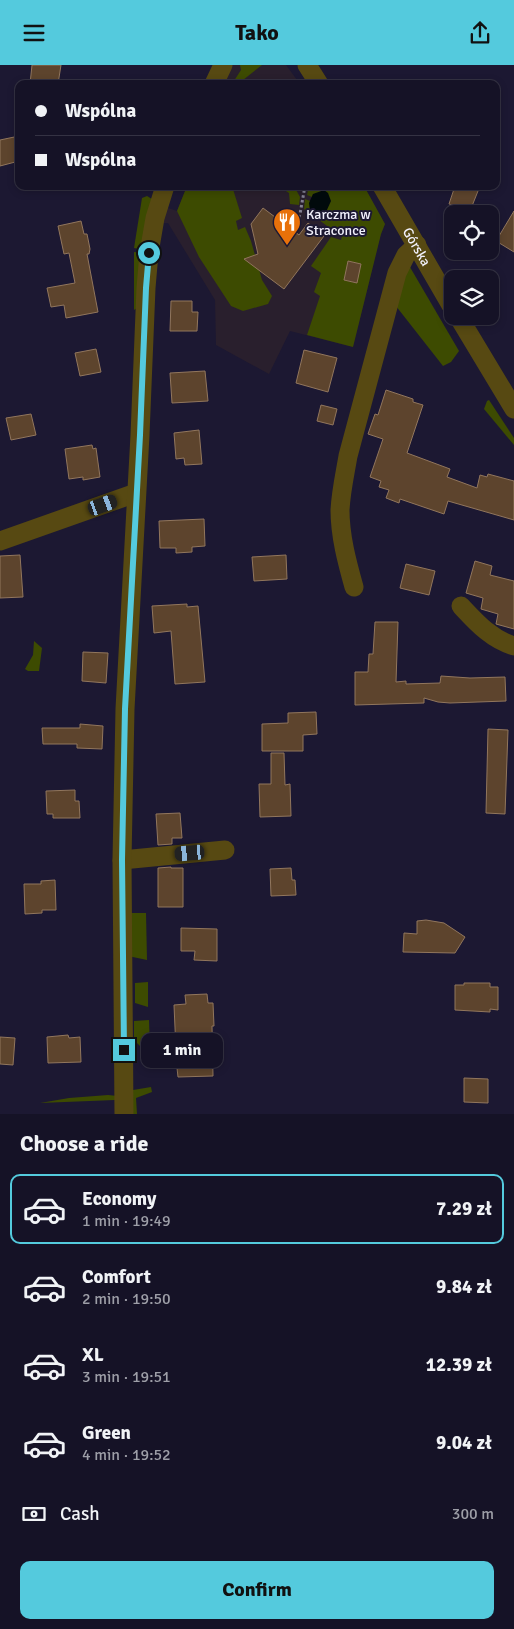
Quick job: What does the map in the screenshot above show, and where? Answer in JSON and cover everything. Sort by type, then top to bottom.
[{"type":"street","points":[[216,80],[223,65]]},
{"type":"street","points":[[307,65],[316,80]]},
{"type":"street","points":[[124,1114],[122,860],[125,709],[147,279],[155,217],[164,190]]},
{"type":"street","name":"Górska","points":[[384,190],[444,293]]},
{"type":"street","points":[[354,587],[342,533],[340,510],[342,486],[348,456],[397,273],[406,255],[417,245]]},
{"type":"street","points":[[463,325],[514,409]]},
{"type":"street","points":[[0,541],[136,493]]},
{"type":"street","points":[[461,606],[477,624],[493,637],[514,646]]},
{"type":"street","points":[[122,860],[225,850]]},
{"type":"path","points":[[293,231],[300,214],[304,190]]},
{"type":"shaded area","points":[[230,65],[286,65],[297,80],[223,80]]},
{"type":"shaded area","points":[[185,190],[366,190],[385,224],[353,347],[290,331],[269,374],[216,345],[215,300],[168,223],[160,223],[165,207],[177,211]]},
{"type":"shaded area","points":[[324,190],[328,193],[331,201],[326,212],[316,215],[310,211],[309,203],[313,194]]},
{"type":"green space","points":[[240,65],[262,65],[243,80],[235,80],[241,70]]},
{"type":"green space","points":[[185,190],[233,190],[242,218],[236,221],[238,230],[245,227],[251,241],[262,280],[272,296],[268,304],[243,311],[231,306],[199,257],[177,211]]},
{"type":"green space","points":[[284,190],[296,190],[300,197],[299,205],[290,204],[289,193]]},
{"type":"green space","points":[[308,190],[366,190],[385,224],[353,347],[307,335],[320,296],[314,292],[321,273],[311,266],[331,237],[341,240],[342,236],[333,232],[304,209],[305,199],[310,201],[310,211],[313,194],[312,197],[307,195]],"holes":[[[348,261],[361,264],[356,283],[344,280]]]},
{"type":"green space","points":[[147,196],[155,201],[144,250],[134,248],[142,198]]},
{"type":"green space","points":[[134,252],[144,253],[137,308],[134,310]]},
{"type":"green space","points":[[407,262],[459,351],[451,362],[443,366],[392,301]]},
{"type":"green space","points":[[489,400],[514,438],[514,445],[484,409]]},
{"type":"green space","points":[[34,641],[42,648],[39,671],[28,671],[25,669],[33,655]]},
{"type":"green space","points":[[127,913],[146,913],[147,960],[128,956]]},
{"type":"green space","points":[[148,982],[148,1007],[135,1003],[135,983]]},
{"type":"green space","points":[[149,1020],[150,1049],[140,1046],[134,1040],[134,1021]]},
{"type":"green space","points":[[151,1087],[152,1092],[136,1098],[137,1114],[133,1114],[133,1090]]},
{"type":"green space","points":[[118,1096],[115,1100],[40,1103],[69,1098]]},
{"type":"building","points":[[32,65],[61,65],[59,80],[30,80]]},
{"type":"building","points":[[15,137],[15,162],[0,166],[0,140]]},
{"type":"building","points":[[454,190],[478,190],[472,205],[449,204]]},
{"type":"building","points":[[263,208],[299,235],[308,223],[324,236],[284,289],[244,259],[258,254],[251,224]]},
{"type":"building","points":[[514,211],[514,252],[499,243],[499,236]]},
{"type":"building","points":[[81,221],[84,234],[87,234],[90,249],[89,254],[87,254],[98,312],[66,318],[64,305],[51,307],[47,288],[75,283],[69,253],[64,254],[58,226]]},
{"type":"building","points":[[348,261],[361,264],[357,283],[344,280]]},
{"type":"building","points":[[171,301],[192,301],[192,312],[198,312],[197,331],[170,331]]},
{"type":"building","points":[[96,349],[101,372],[80,376],[75,353]]},
{"type":"building","points":[[304,350],[337,358],[328,392],[296,383]]},
{"type":"building","points":[[205,371],[208,401],[172,403],[170,373]]},
{"type":"building","points":[[386,390],[413,399],[413,402],[423,405],[407,453],[450,469],[447,477],[477,488],[480,475],[487,477],[488,474],[514,481],[514,520],[448,501],[444,514],[400,499],[399,503],[386,498],[389,490],[379,487],[381,481],[370,477],[383,439],[368,434],[375,414],[378,415]]},
{"type":"building","points":[[321,405],[337,409],[333,425],[317,421]]},
{"type":"building","points":[[31,414],[36,435],[11,440],[6,418]]},
{"type":"building","points":[[199,430],[202,464],[185,465],[184,458],[176,459],[174,433]]},
{"type":"building","points":[[92,445],[93,449],[96,448],[100,477],[83,480],[83,477],[69,479],[65,449]]},
{"type":"building","points":[[204,519],[205,546],[192,547],[192,552],[176,553],[176,548],[160,548],[159,521]]},
{"type":"building","points":[[20,555],[23,597],[0,598],[0,556]]},
{"type":"building","points":[[286,555],[287,579],[254,581],[252,557]]},
{"type":"building","points":[[475,561],[492,566],[490,575],[514,581],[514,629],[496,624],[498,614],[481,609],[483,598],[466,593]]},
{"type":"building","points":[[406,564],[435,571],[429,595],[400,588]]},
{"type":"building","points":[[187,604],[187,607],[198,606],[205,682],[175,684],[171,631],[154,633],[152,606]]},
{"type":"building","points":[[375,622],[398,622],[396,682],[406,681],[406,684],[440,683],[441,676],[470,678],[505,677],[506,701],[450,703],[424,698],[424,703],[355,705],[355,672],[368,672],[369,654],[373,654]]},
{"type":"building","points":[[83,652],[108,653],[106,683],[82,681]]},
{"type":"building","points":[[316,712],[317,734],[303,735],[303,751],[262,751],[262,724],[288,723],[288,713]]},
{"type":"building","points":[[80,724],[103,726],[102,749],[77,748],[77,744],[43,744],[42,728],[80,728]]},
{"type":"building","points":[[488,729],[508,730],[505,814],[486,813]]},
{"type":"building","points":[[271,753],[284,753],[285,785],[290,784],[291,816],[260,817],[259,784],[271,784]]},
{"type":"building","points":[[75,790],[75,801],[79,801],[80,818],[53,818],[53,814],[47,814],[46,791]]},
{"type":"building","points":[[180,813],[182,838],[172,838],[172,844],[158,845],[156,814]]},
{"type":"building","points":[[158,868],[183,868],[183,907],[158,907]]},
{"type":"building","points":[[291,868],[292,880],[295,880],[296,895],[271,896],[270,869]]},
{"type":"building","points":[[55,880],[56,910],[42,910],[42,913],[25,914],[24,884],[41,884],[41,881]]},
{"type":"building","points":[[426,920],[444,923],[465,937],[455,953],[403,952],[404,933],[417,934],[417,921]]},
{"type":"building","points":[[181,928],[217,929],[217,961],[194,960],[195,951],[181,951]]},
{"type":"building","points":[[464,983],[490,983],[490,987],[498,987],[498,1010],[490,1009],[490,1012],[455,1010],[455,985],[464,985]]},
{"type":"building","points":[[207,994],[208,1003],[213,1003],[213,1076],[178,1077],[177,1068],[158,1068],[158,1051],[176,1050],[174,1005],[186,1004],[185,995]]},
{"type":"building","points":[[68,1035],[69,1038],[80,1037],[81,1062],[48,1063],[47,1037]]},
{"type":"building","points":[[0,1037],[15,1038],[13,1065],[0,1064]]},
{"type":"building","points":[[464,1078],[488,1079],[488,1103],[464,1102]]},
{"type":"place","name":"Karczma w Straconce","points":[[287,246]]},
{"type":"route","points":[[124,1050],[122,860],[125,709],[149,253]]}]
